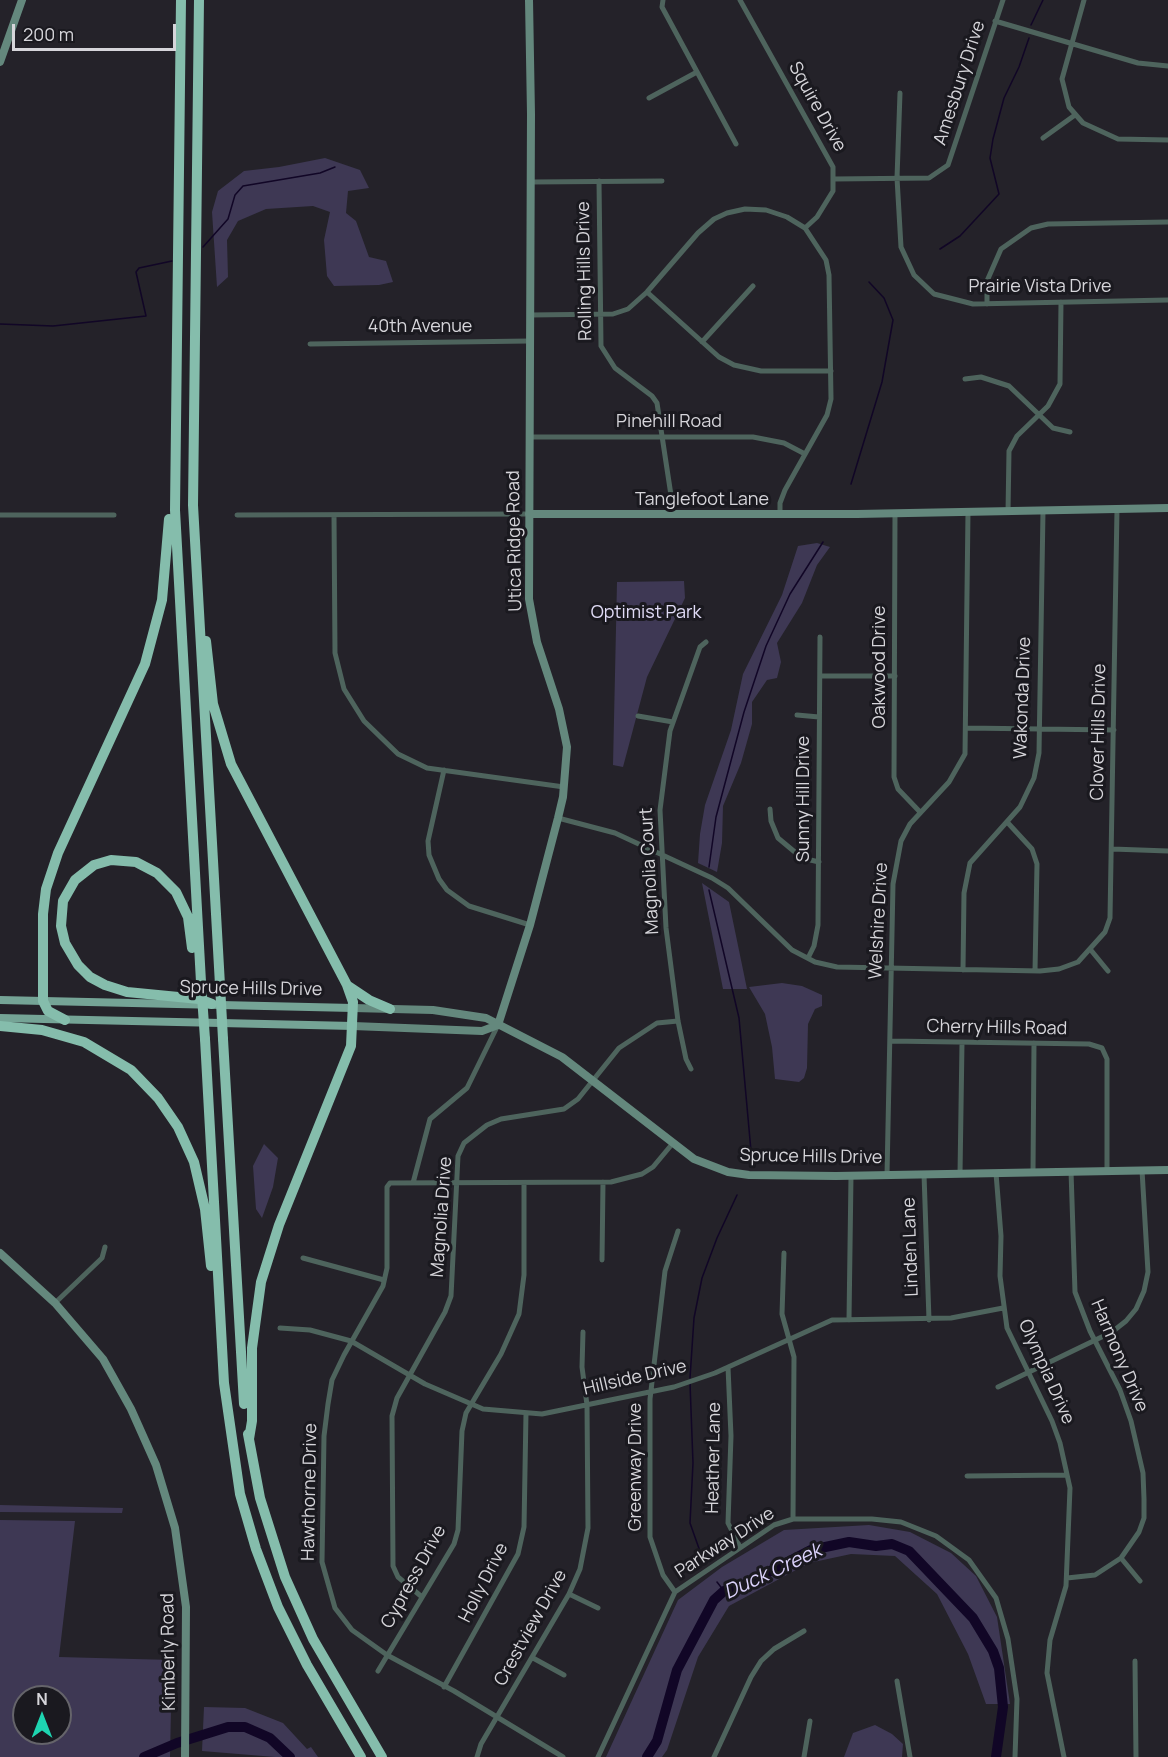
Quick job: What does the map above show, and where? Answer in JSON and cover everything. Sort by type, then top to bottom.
[{"type":"highway","points":[[181,0],[175,487],[179,610],[199,983]]},
{"type":"highway","points":[[199,0],[200,115],[192,432],[196,584],[242,1367],[249,1439],[260,1498],[285,1577],[313,1639],[382,1757]]},
{"type":"highway","points":[[65,1020],[51,1014],[43,1001],[43,914],[48,883],[58,853],[130,702],[151,649],[162,600],[171,499],[175,487]]},
{"type":"highway","points":[[196,584],[203,605],[213,704],[226,751],[238,779],[347,986],[353,1008],[351,1046],[279,1225],[261,1282],[252,1348],[252,1421],[249,1439]]},
{"type":"highway","points":[[208,1006],[199,999],[114,989],[85,972],[68,950],[61,926],[63,901],[75,880],[94,865],[120,860],[144,865],[165,879],[176,892],[186,910],[199,983],[208,1006],[205,1039],[219,1295],[229,1427],[248,1524],[266,1577],[294,1641],[361,1757]]},
{"type":"highway","points":[[347,986],[369,1000],[390,1009]]},
{"type":"highway","points":[[0,1026],[42,1030],[84,1042],[132,1070],[158,1098],[178,1127],[194,1162],[205,1209],[213,1282],[219,1295]]},
{"type":"main road","points":[[0,62],[22,0]]},
{"type":"main road","name":"Utica Ridge Road","points":[[498,1025],[530,925],[558,818],[564,788],[567,747],[563,724],[531,618],[529,0]]},
{"type":"main road","name":"Tanglefoot Lane","points":[[529,514],[1008,512],[1168,507]]},
{"type":"main road","name":"Spruce Hills Drive","points":[[0,1000],[390,1009],[467,1013],[486,1018],[562,1057],[694,1159],[728,1172],[749,1175],[851,1176],[1168,1170]]},
{"type":"main road","name":"Spruce Hills Drive","points":[[0,1018],[482,1031],[498,1025]]},
{"type":"main road","name":"Kimberly Road","points":[[0,1253],[55,1303],[103,1359],[131,1409],[156,1465],[178,1546],[186,1607],[185,1757]]},
{"type":"street","points":[[663,0],[662,7],[736,144]]},
{"type":"street","name":"Squire Drive","points":[[740,0],[833,166],[833,191],[826,204],[805,228]]},
{"type":"street","name":"Amesbury Drive","points":[[834,179],[929,177],[948,165],[959,139],[1003,0]]},
{"type":"street","points":[[1084,0],[1062,79],[1066,97],[1074,115],[1097,131],[1118,139],[1168,140]]},
{"type":"street","points":[[995,21],[1138,63],[1168,66]]},
{"type":"street","points":[[649,98],[697,72]]},
{"type":"street","name":"Prairie Vista Drive","points":[[900,93],[897,178],[901,247],[914,275],[934,294],[960,302],[987,304],[1168,300]]},
{"type":"street","points":[[1043,138],[1074,115]]},
{"type":"street","name":"Rolling Hills Drive","points":[[599,181],[601,346],[615,368],[652,396],[657,403],[674,514]]},
{"type":"street","points":[[531,182],[662,181]]},
{"type":"street","points":[[530,315],[599,315],[613,314],[628,309],[647,292],[698,233],[714,219],[727,213],[745,209],[766,210],[788,217],[805,228],[826,260],[829,275],[831,371],[829,408],[780,503],[780,514]]},
{"type":"street","points":[[987,304],[987,281],[1001,249],[1031,228],[1048,224],[1168,222]]},
{"type":"street","points":[[702,342],[753,286]]},
{"type":"street","points":[[647,292],[719,357],[749,370],[831,371]]},
{"type":"street","points":[[1008,512],[1009,451],[1017,436],[1053,399],[1060,384],[1060,302]]},
{"type":"street","name":"40th Avenue","points":[[310,344],[529,341]]},
{"type":"street","points":[[965,379],[981,377],[1009,386],[1053,428],[1070,432]]},
{"type":"street","name":"Pinehill Road","points":[[529,437],[770,438],[805,454]]},
{"type":"street","name":"Clover Hills Drive","points":[[558,818],[615,832],[703,873],[728,888],[783,942],[808,958],[837,967],[1035,971],[1059,969],[1078,962],[1105,932],[1110,918],[1117,509]]},
{"type":"street","name":"Wakonda Drive","points":[[963,970],[964,893],[970,863],[976,854],[1008,823],[1020,807],[1034,778],[1039,729],[1043,511]]},
{"type":"street","name":"Welshire Drive","points":[[887,1175],[893,884],[901,841],[920,812],[950,782],[962,763],[966,728],[968,512]]},
{"type":"street","name":"Oakwood Drive","points":[[895,513],[894,777],[898,789],[920,812]]},
{"type":"street","name":"Tanglefoot Lane","points":[[237,515],[529,514]]},
{"type":"street","points":[[0,515],[114,515]]},
{"type":"street","points":[[334,515],[335,653],[344,689],[364,721],[398,754],[412,762],[444,770],[564,788]]},
{"type":"street","name":"Sunny Hill Drive","points":[[808,958],[814,946],[818,925],[820,637]]},
{"type":"street","name":"Magnolia Court","points":[[691,1069],[686,1059],[678,1021],[666,928],[660,810],[667,744],[673,722],[700,647],[706,642]]},
{"type":"street","points":[[819,676],[895,676]]},
{"type":"street","points":[[638,716],[673,722]]},
{"type":"street","points":[[797,716],[819,717]]},
{"type":"street","points":[[966,728],[1114,730]]},
{"type":"street","points":[[444,770],[428,841],[429,855],[439,879],[447,890],[470,906],[530,925]]},
{"type":"street","points":[[770,809],[771,821],[778,838],[802,858],[819,862]]},
{"type":"street","points":[[1008,823],[1032,849],[1037,864],[1035,971]]},
{"type":"street","points":[[1112,849],[1168,851]]},
{"type":"street","points":[[1090,949],[1108,971]]},
{"type":"street","name":"Magnolia Drive","points":[[422,1597],[398,1577],[391,1553],[392,1416],[397,1398],[445,1312],[451,1296],[454,1269],[456,1183],[459,1156],[464,1143],[487,1125],[501,1119],[564,1108],[578,1099],[619,1048],[644,1029],[657,1023],[678,1021]]},
{"type":"street","name":"Utica Ridge Road","points":[[412,1183],[430,1119],[466,1088],[498,1025]]},
{"type":"street","name":"Cherry Hills Road","points":[[890,1041],[1089,1044],[1102,1048],[1107,1059],[1107,1170]]},
{"type":"street","points":[[960,1174],[962,1043]]},
{"type":"street","points":[[1033,1172],[1034,1043]]},
{"type":"street","points":[[412,1183],[603,1182],[642,1174],[653,1167],[673,1143]]},
{"type":"street","points":[[998,1387],[1095,1340],[1126,1321],[1144,1291],[1148,1272],[1142,1170]]},
{"type":"street","name":"Harmony Drive","points":[[1066,1578],[1095,1575],[1121,1558],[1140,1532],[1144,1518],[1143,1473],[1120,1390],[1095,1340],[1075,1292],[1071,1171]]},
{"type":"street","name":"Olympia Drive","points":[[996,1173],[1003,1308],[1007,1328],[1052,1421],[1067,1475],[1071,1511],[1066,1578],[1050,1640],[1047,1673],[1064,1757]]},
{"type":"street","name":"Linden Lane","points":[[924,1174],[928,1320]]},
{"type":"street","points":[[849,1320],[851,1176]]},
{"type":"street","points":[[602,1260],[603,1182]]},
{"type":"street","name":"Hawthorne Drive","points":[[412,1183],[390,1183],[387,1187],[384,1280],[332,1380],[324,1436],[322,1562],[335,1608],[352,1630],[387,1656],[563,1757]]},
{"type":"street","name":"Cypress Drive","points":[[378,1671],[454,1544],[458,1530],[462,1431],[466,1413],[512,1333],[519,1314],[524,1275],[524,1183]]},
{"type":"street","name":"Greenway Drive","points":[[675,1592],[663,1575],[650,1537],[651,1392],[665,1271],[678,1231]]},
{"type":"street","points":[[55,1303],[102,1258],[105,1247]]},
{"type":"street","points":[[784,1253],[782,1314],[794,1357],[793,1519]]},
{"type":"street","points":[[303,1257],[384,1280]]},
{"type":"street","name":"Hillside Drive","points":[[280,1328],[317,1331],[351,1341],[410,1375],[483,1409],[542,1414],[675,1387],[728,1367],[824,1322],[928,1320],[959,1317],[1003,1308]]},
{"type":"street","name":"Crestview Drive","points":[[477,1757],[481,1744],[533,1658],[569,1594],[580,1569],[588,1527],[587,1405],[582,1367],[583,1332]]},
{"type":"street","name":"Heather Lane","points":[[728,1367],[731,1436],[728,1523],[740,1547]]},
{"type":"street","name":"Holly Drive","points":[[444,1687],[518,1554],[524,1527],[525,1413]]},
{"type":"street","points":[[968,1476],[1067,1475]]},
{"type":"street","name":"Parkway Drive","points":[[598,1757],[675,1592],[774,1525],[793,1519],[901,1522],[936,1536],[969,1560],[996,1598],[1008,1639],[1017,1699],[1015,1757]]},
{"type":"street","points":[[1121,1558],[1140,1581]]},
{"type":"street","points":[[569,1594],[598,1608]]},
{"type":"street","points":[[714,1757],[750,1677],[761,1661],[774,1649],[804,1631]]},
{"type":"street","points":[[533,1658],[564,1675]]},
{"type":"street","points":[[1136,1661],[1136,1757]]},
{"type":"street","points":[[897,1681],[910,1757]]},
{"type":"street","points":[[804,1757],[810,1720]]},
{"type":"green space","points":[[325,158],[360,170],[369,188],[348,191],[346,213],[356,221],[369,257],[386,261],[393,282],[379,285],[334,286],[327,276],[324,240],[330,212],[313,206],[266,209],[238,221],[227,240],[228,277],[217,287],[212,212],[218,191],[244,171]]},
{"type":"green space","points":[[817,543],[830,547],[817,565],[802,603],[777,643],[781,662],[777,678],[767,680],[752,702],[752,724],[741,763],[723,806],[722,843],[717,872],[698,863],[700,834],[705,805],[731,730],[743,674],[782,595],[798,546]]},
{"type":"green space","name":"Optimist Park","points":[[684,581],[685,598],[647,677],[623,767],[613,765],[617,582]]},
{"type":"green space","points":[[702,883],[729,902],[747,989],[723,989]]},
{"type":"green space","points":[[782,983],[802,986],[822,995],[822,1006],[815,1009],[808,1024],[807,1068],[804,1078],[799,1082],[775,1079],[772,1047],[765,1014],[749,987]]},
{"type":"green space","points":[[264,1144],[278,1158],[273,1187],[262,1218],[256,1209],[253,1166]]},
{"type":"green space","points":[[0,1505],[123,1508],[122,1513],[0,1512]]},
{"type":"green space","points":[[0,1520],[75,1521],[59,1657],[172,1660],[170,1757],[0,1757]]},
{"type":"green space","points":[[869,1525],[910,1532],[951,1553],[976,1576],[997,1617],[1010,1704],[986,1704],[968,1654],[937,1594],[895,1556],[851,1554],[809,1563],[729,1606],[698,1657],[667,1750],[662,1757],[606,1757],[678,1600],[722,1567],[784,1530]]},
{"type":"green space","points":[[204,1707],[245,1708],[283,1723],[307,1749],[311,1747],[318,1757],[275,1757],[202,1751]]},
{"type":"green space","points":[[875,1725],[892,1734],[903,1744],[902,1757],[844,1757],[853,1733]]},
{"type":"waterway","points":[[1031,25],[1043,0]]},
{"type":"waterway","points":[[940,249],[960,236],[999,194],[990,158],[993,139],[1004,98],[1019,67],[1029,38]]},
{"type":"waterway","points":[[203,247],[228,219],[235,195],[243,186],[320,173],[335,167]]},
{"type":"waterway","points":[[0,324],[53,326],[146,316],[136,272],[139,268],[172,261]]},
{"type":"waterway","points":[[851,484],[882,382],[893,320],[884,298],[869,282]]},
{"type":"waterway","points":[[709,867],[716,817],[744,712],[766,646],[790,594],[823,542]]},
{"type":"waterway","points":[[709,890],[739,1018],[751,1151]]},
{"type":"waterway","points":[[690,1378],[694,1318],[702,1278],[737,1195]]},
{"type":"waterway","points":[[690,1383],[693,1463],[690,1523],[702,1557]]},
{"type":"waterway","name":"Duck Creek","points":[[647,1757],[657,1741],[677,1670],[714,1600],[724,1591],[736,1589],[811,1550],[849,1542],[876,1546],[892,1544],[909,1551],[973,1618],[993,1651],[999,1668],[1003,1707],[996,1757]]},
{"type":"waterway","points":[[717,1582],[724,1591]]},
{"type":"waterway","name":"Duck Creek","points":[[144,1757],[177,1743],[228,1727],[245,1727],[270,1738],[290,1757]]}]
